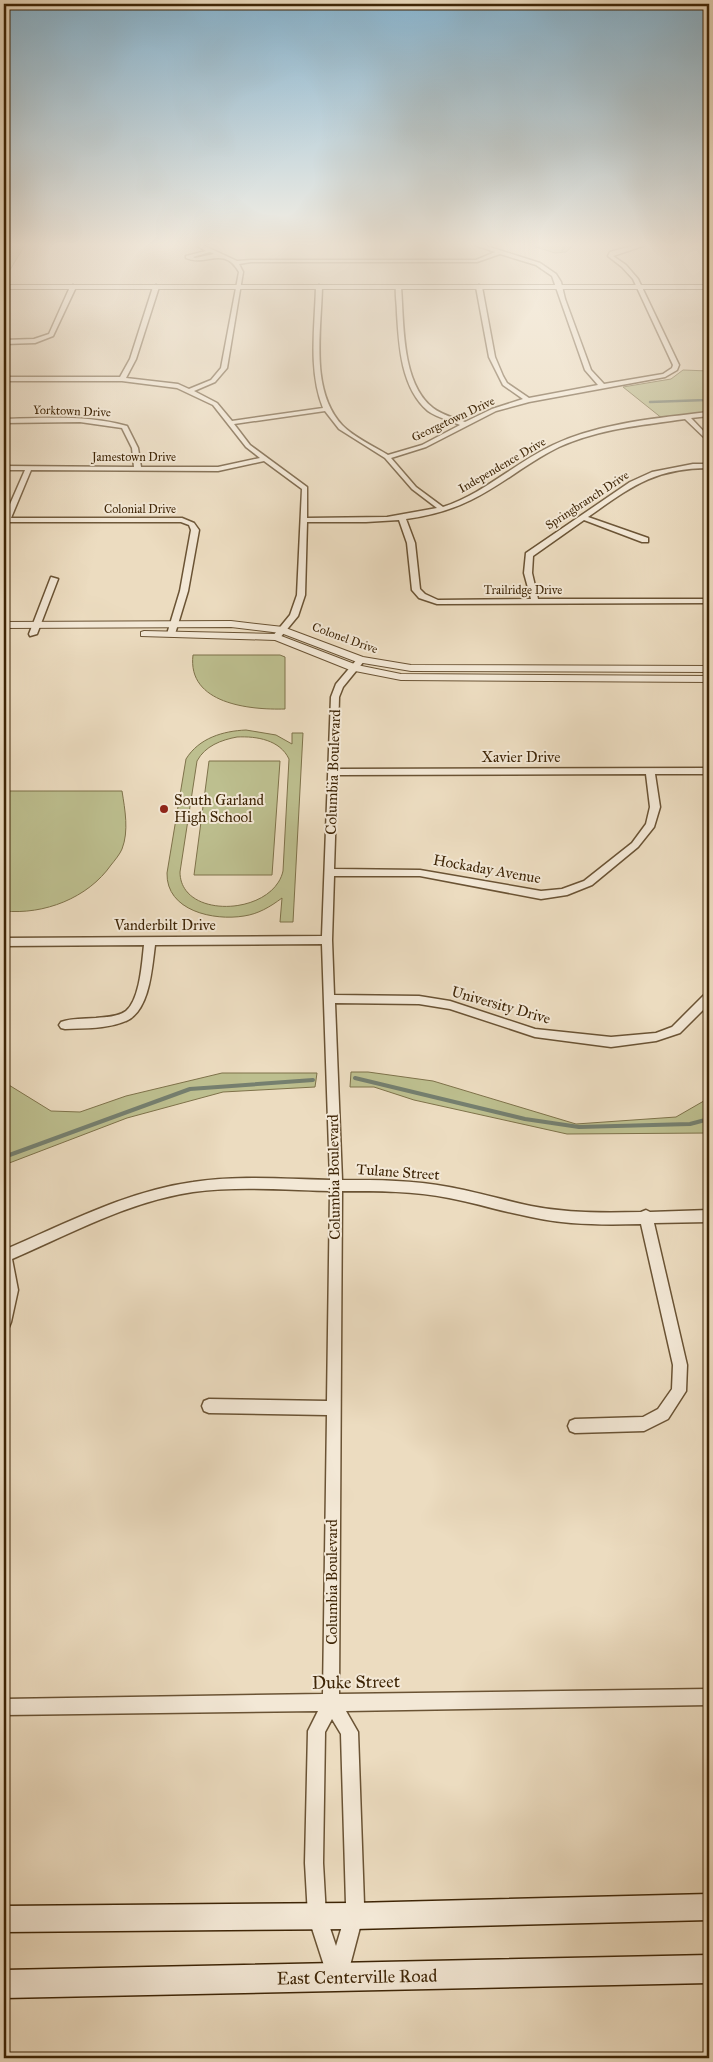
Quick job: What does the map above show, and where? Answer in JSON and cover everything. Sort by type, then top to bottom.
[{"type":"main road","points":[[4,1919],[354,1916],[709,1907]]},
{"type":"main road","name":"East Centerville Road","points":[[4,1984],[709,1969]]},
{"type":"street","points":[[4,342],[40,339]]},
{"type":"street","points":[[122,379],[134,359],[140,339]]},
{"type":"street","points":[[190,391],[214,381],[224,368],[229,339]]},
{"type":"street","points":[[318,339],[317,374],[320,392],[326,409],[341,428],[387,457],[414,488],[442,510]]},
{"type":"street","points":[[403,339],[405,363],[413,388],[428,407],[464,424]]},
{"type":"street","points":[[489,339],[492,357],[505,384],[528,400]]},
{"type":"street","points":[[577,339],[588,370],[602,386]]},
{"type":"street","name":"Georgetown Drive","points":[[387,457],[424,446],[494,410],[528,400],[665,375],[675,369],[676,365],[663,339]]},
{"type":"street","points":[[4,379],[122,379],[178,386],[215,404],[248,446],[263,459],[305,488],[301,595],[294,616],[280,634]]},
{"type":"street","points":[[230,423],[326,409]]},
{"type":"street","name":"Independence Drive","points":[[303,520],[401,517],[442,510],[467,499],[552,448],[570,440],[614,429],[709,414]]},
{"type":"street","points":[[686,417],[709,440]]},
{"type":"street","name":"Yorktown Drive","points":[[4,421],[113,423],[125,427],[135,448],[138,468]]},
{"type":"street","name":"Jamestown Drive","points":[[4,468],[218,469],[263,459]]},
{"type":"street","name":"Springbranch Drive","points":[[536,601],[528,573],[529,555],[632,483],[652,474],[693,466],[709,466]]},
{"type":"street","points":[[6,520],[29,468]]},
{"type":"street","name":"Trailridge Drive","points":[[401,517],[409,531],[412,544],[416,590],[422,596],[437,602],[709,601]]},
{"type":"street","points":[[582,517],[645,540]]},
{"type":"street","name":"Colonial Drive","points":[[6,520],[182,520],[192,524],[195,530],[184,591],[173,629]]},
{"type":"street","points":[[34,630],[54,579]]},
{"type":"street","name":"Colonel Drive","points":[[4,625],[34,630]]},
{"type":"street","name":"Colonel Drive","points":[[4,635],[34,630],[173,629],[280,634],[357,664],[401,677],[709,679]]},
{"type":"street","name":"Colonel Drive","points":[[357,664],[443,669],[709,669]]},
{"type":"street","name":"Columbia Boulevard","points":[[338,1977],[317,1916],[314,1863],[317,1731],[331,1702],[336,1185],[327,940],[335,697],[339,686],[357,664]]},
{"type":"street","name":"Hockaday Avenue","points":[[329,872],[420,872],[541,895],[563,892],[588,882],[635,845],[651,824],[655,807],[650,771]]},
{"type":"street","name":"Xavier Drive","points":[[334,772],[709,771]]},
{"type":"street","points":[[65,1025],[125,1018],[135,1010],[142,994],[150,940]]},
{"type":"street","name":"Vanderbilt Drive","points":[[4,942],[327,940]]},
{"type":"street","name":"University Drive","points":[[329,999],[419,1000],[450,1005],[535,1033],[611,1042],[656,1037],[676,1030],[709,997]]},
{"type":"street","name":"Tulane Street","points":[[4,1256],[139,1199],[184,1189],[238,1184],[396,1186],[448,1192],[532,1212],[568,1217],[601,1219],[646,1216],[709,1216]]},
{"type":"street","points":[[575,1426],[644,1424],[663,1414],[679,1391],[680,1365],[646,1216]]},
{"type":"street","points":[[4,1256],[11,1290],[4,1322]]},
{"type":"street","points":[[209,1406],[333,1408]]},
{"type":"street","name":"Duke Street","points":[[4,1708],[709,1697]]},
{"type":"street","points":[[331,1702],[349,1732],[354,1916],[338,1977]]},
{"type":"green space","points":[[683,370],[709,371],[709,411],[663,419],[623,387],[671,379]]},
{"type":"green space","points":[[193,655],[280,655],[285,657],[285,709],[255,708],[239,705],[224,701],[210,694],[200,684],[194,671]]},
{"type":"green space","points":[[246,730],[276,735],[292,744],[292,733],[303,733],[293,922],[280,922],[282,898],[254,914],[219,917],[194,911],[183,905],[174,896],[169,886],[167,873],[186,759],[198,746],[212,737]],"holes":[[[245,737],[267,740],[274,743],[280,747],[289,759],[283,871],[276,886],[263,897],[246,904],[210,905],[195,898],[184,888],[180,872],[197,761],[204,751],[214,744],[231,738]]]},
{"type":"green space","points":[[209,761],[280,761],[272,875],[194,875]]},
{"type":"green space","points":[[4,791],[122,791],[126,828],[121,851],[101,877],[78,895],[49,907],[19,912],[4,911]]},
{"type":"green space","points":[[351,1072],[368,1072],[433,1081],[576,1124],[676,1117],[709,1098],[709,1133],[567,1134],[414,1100],[374,1087],[350,1087]]},
{"type":"green space","points":[[222,1073],[317,1073],[315,1087],[223,1092],[127,1118],[4,1165],[4,1082],[51,1111],[80,1112],[126,1096]]},
{"type":"waterway","points":[[650,402],[706,400],[708,397]]},
{"type":"waterway","points":[[355,1078],[525,1119],[579,1127],[690,1124],[709,1119]]},
{"type":"waterway","points":[[7,1156],[4,1157],[190,1089],[313,1080]]},
{"type":"place","name":"South Garland High School","points":[[164,809]]}]
